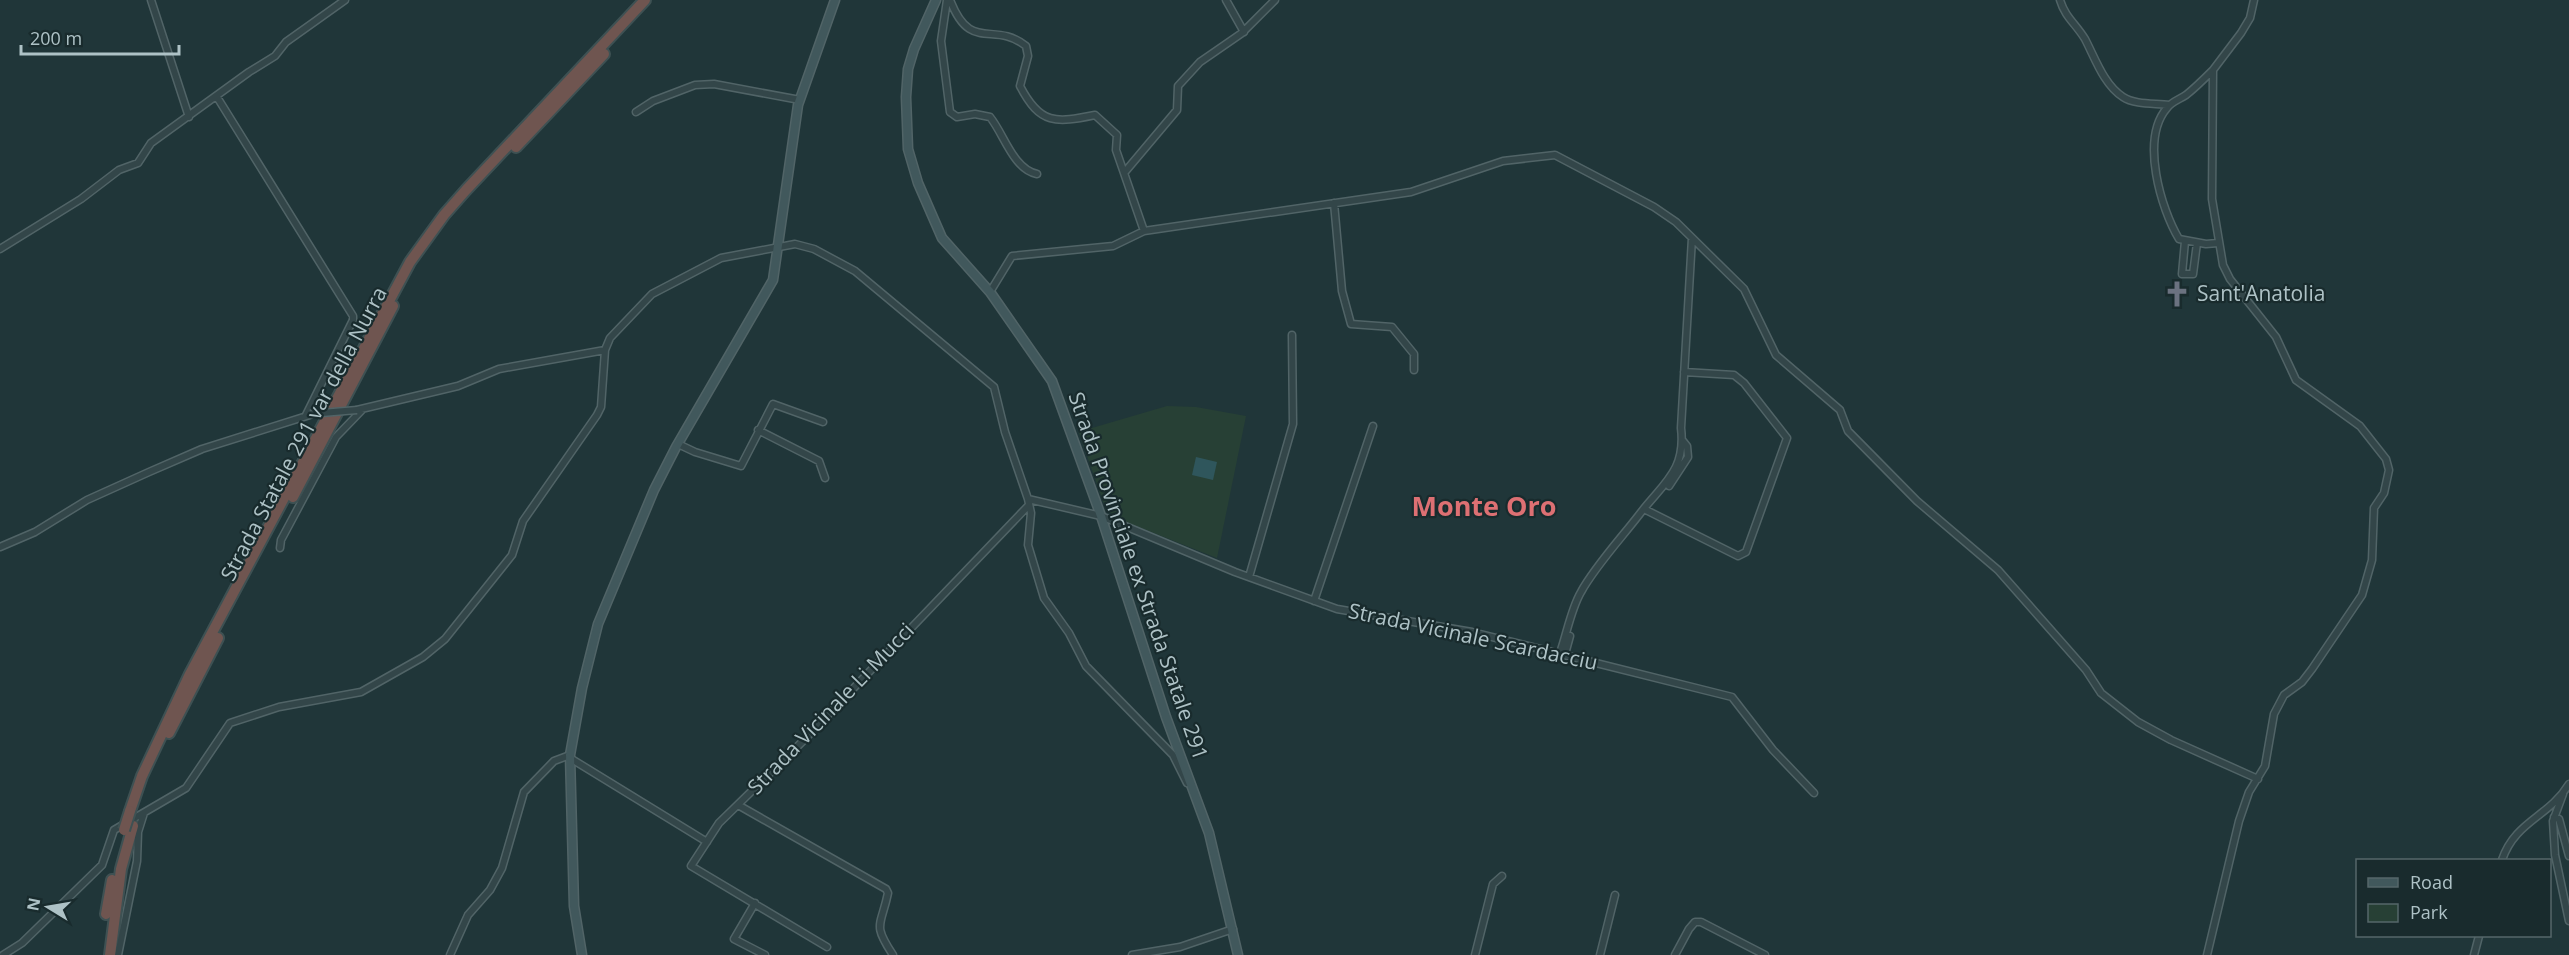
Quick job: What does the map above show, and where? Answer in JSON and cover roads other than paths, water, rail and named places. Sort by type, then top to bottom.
[{"type":"highway","name":"Strada Statale 291 var della Nurra","points":[[103,955],[108,899],[128,828],[137,811],[157,743],[207,643],[395,286],[447,217],[645,0]]},
{"type":"highway","name":"Strada Statale 291 var della Nurra","points":[[469,192],[655,0]]},
{"type":"highway","name":"Strada Statale 291 var della Nurra","points":[[110,955],[128,828]]},
{"type":"street","points":[[151,0],[189,117]]},
{"type":"street","points":[[0,249],[81,199],[119,170],[138,163],[150,143],[275,56],[286,42],[345,0]]},
{"type":"street","points":[[582,955],[574,906],[570,757],[582,688],[598,624],[654,490],[773,280],[800,100],[835,0]]},
{"type":"street","name":"Strada Provinciale ex Strada Statale 291","points":[[936,0],[914,49],[908,69],[906,97],[908,149],[918,183],[942,238],[990,292],[1052,381],[1101,516],[1166,717],[1209,833],[1238,955]]},
{"type":"street","points":[[948,0],[962,25],[970,30],[1004,36],[1026,46],[1028,56],[1020,86],[1039,114],[1049,120],[1069,121],[1095,116],[1117,135],[1116,150],[1144,231]]},
{"type":"street","points":[[948,0],[941,41],[950,112],[957,117],[975,114],[990,117],[1017,161],[1030,173],[1037,174]]},
{"type":"street","points":[[1227,0],[1244,32]]},
{"type":"street","points":[[1124,173],[1177,110],[1178,86],[1200,62],[1244,32],[1275,0]]},
{"type":"street","points":[[2060,0],[2065,15],[2084,37],[2092,56],[2113,87],[2123,97],[2133,101],[2169,105]]},
{"type":"street","points":[[2218,243],[2197,243],[2179,239],[2169,222],[2157,187],[2155,148],[2158,127],[2169,105],[2193,90],[2213,70],[2241,33],[2250,18],[2254,0]]},
{"type":"street","points":[[2207,955],[2240,821],[2249,792],[2265,766],[2269,731],[2278,703],[2284,694],[2302,681],[2313,669],[2362,595],[2372,560],[2374,508],[2384,493],[2389,470],[2386,459],[2360,426],[2296,380],[2276,337],[2230,279],[2223,265],[2218,243],[2212,188],[2213,70]]},
{"type":"street","points":[[636,112],[653,101],[695,85],[714,84],[800,100]]},
{"type":"street","points":[[217,97],[353,316],[308,415]]},
{"type":"street","points":[[990,292],[1012,256],[1113,246],[1144,231],[1411,192],[1503,161],[1555,155],[1654,207],[1676,222],[1744,290],[1776,355],[1840,410],[1848,431],[1917,501],[1998,570],[2086,670],[2101,693],[2138,722],[2171,740],[2258,779]]},
{"type":"street","points":[[1334,203],[1342,291],[1351,324],[1392,327],[1414,354],[1414,370]]},
{"type":"street","points":[[1563,653],[1580,592],[1667,483],[1679,461],[1682,441],[1692,238]]},
{"type":"street","points":[[2185,241],[2182,274],[2193,274],[2197,243]]},
{"type":"street","points":[[3,955],[22,943],[102,865],[114,830],[137,811],[186,788],[230,723],[279,707],[361,692],[423,657],[444,639],[512,555],[523,521],[597,415],[601,407],[605,350],[610,338],[652,294],[721,258],[795,244],[814,249],[855,271],[994,387],[1005,432],[1029,502],[1029,545],[1044,598],[1069,633],[1086,666],[1173,755],[1197,803]]},
{"type":"street","points":[[1250,577],[1293,424],[1292,335]]},
{"type":"street","points":[[0,547],[35,532],[87,500],[202,449],[308,415],[359,410],[458,386],[499,369],[605,350]]},
{"type":"street","points":[[1645,510],[1738,556],[1746,552],[1787,438],[1744,383],[1734,375],[1684,372]]},
{"type":"street","points":[[678,444],[695,452],[741,466],[758,430],[774,404],[823,422]]},
{"type":"street","points":[[280,549],[281,540],[336,437],[359,410]]},
{"type":"street","points":[[1314,601],[1373,426]]},
{"type":"street","points":[[758,430],[819,461],[825,478]]},
{"type":"street","name":"Strada Vicinale Scardacciu","points":[[1029,502],[1101,516],[1250,577],[1337,609],[1472,632],[1732,697],[1773,750],[1814,793]]},
{"type":"street","name":"Strada Vicinale Li Mucci","points":[[827,947],[691,866],[719,823],[803,741],[1029,502]]},
{"type":"street","points":[[450,955],[468,915],[490,890],[502,868],[521,811],[524,792],[554,761],[570,757],[707,842]]},
{"type":"street","points":[[2569,784],[2554,817],[2555,855],[2569,921]]},
{"type":"street","points":[[2503,859],[2506,849],[2521,827],[2563,794]]},
{"type":"street","points":[[738,804],[886,889],[888,893],[879,923],[879,933],[893,955]]},
{"type":"street","points":[[118,955],[137,861],[137,811]]},
{"type":"street","points":[[2554,817],[2559,819],[2569,856]]},
{"type":"street","points":[[1474,955],[1493,884],[1502,876]]},
{"type":"street","points":[[1600,955],[1615,895]]},
{"type":"street","points":[[755,903],[734,939],[765,955]]},
{"type":"street","points":[[1675,955],[1689,929],[1695,922],[1701,922],[1765,955]]},
{"type":"street","points":[[1132,955],[1180,946],[1233,929]]},
{"type":"street","points":[[2474,955],[2479,937]]},
{"type":"water","points":[[1196,457],[1217,462],[1213,480],[1192,475]]},
{"type":"place","name":"Sant'Anatolia","points":[[2177,294]]},
{"type":"district","name":"Monte Oro","points":[[1484,507]]}]
